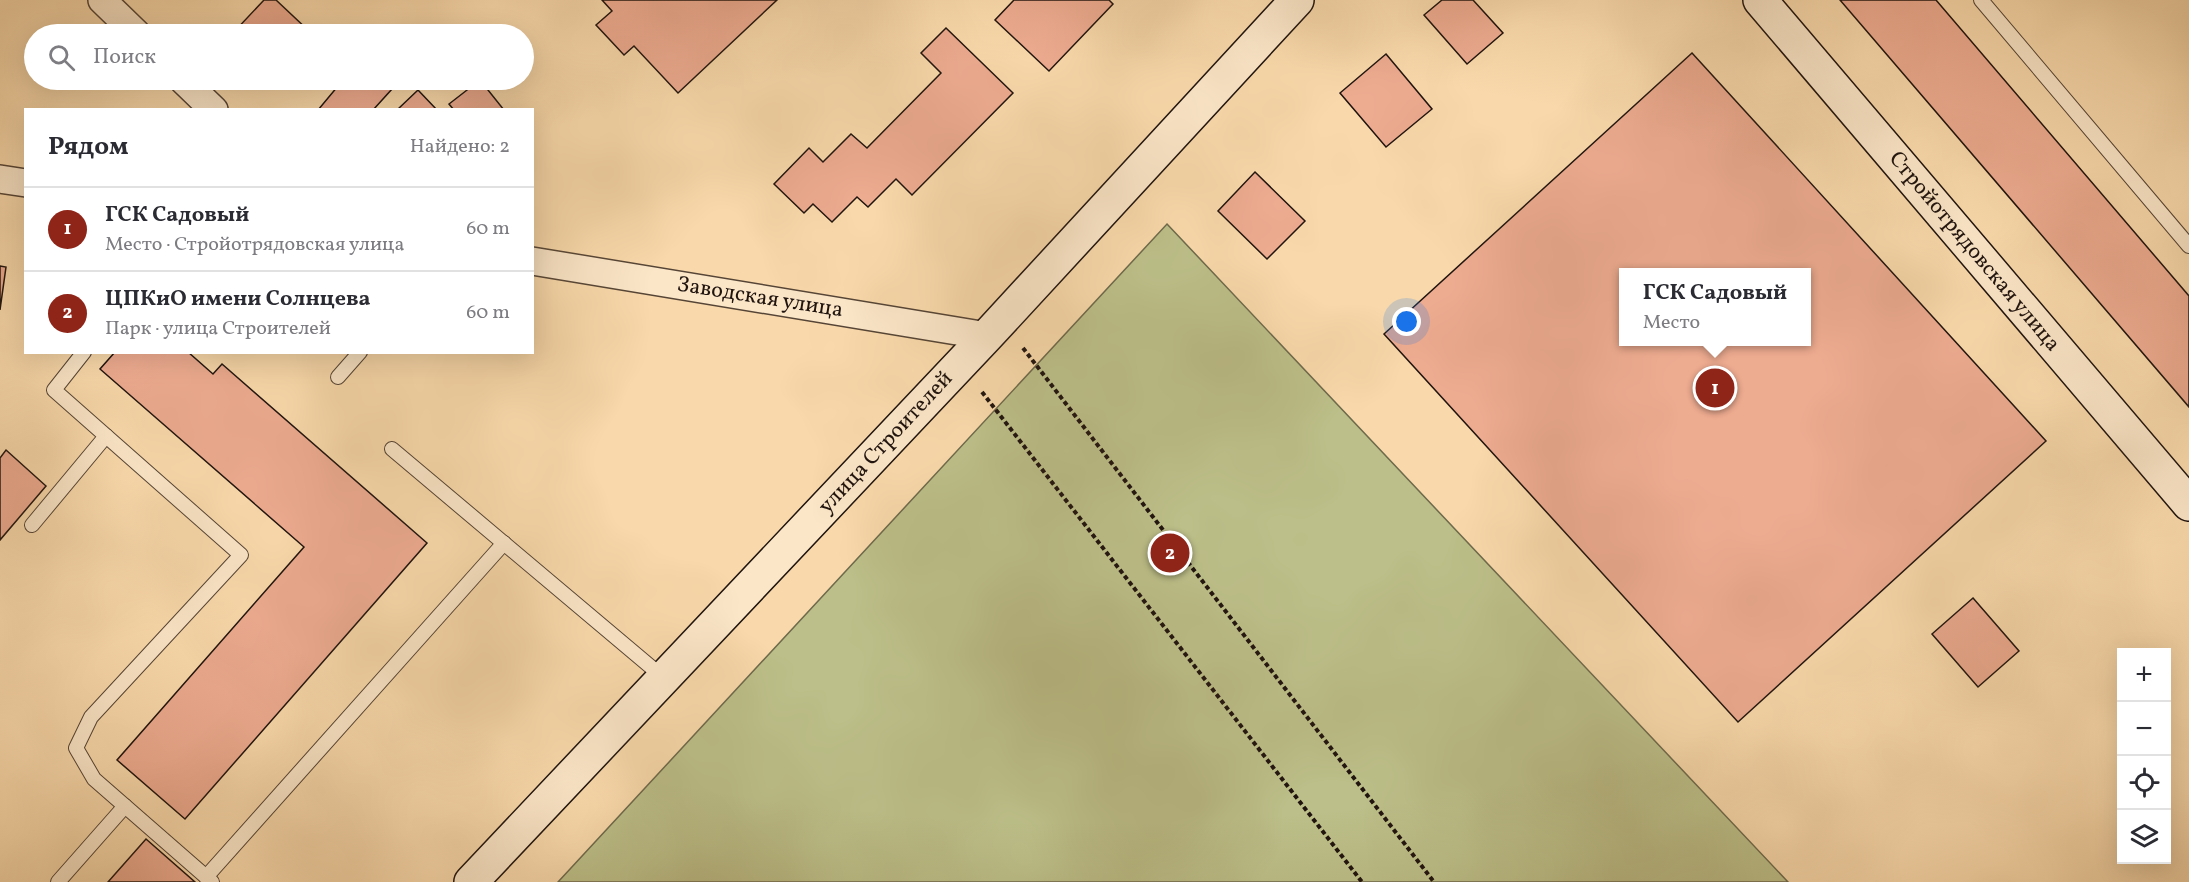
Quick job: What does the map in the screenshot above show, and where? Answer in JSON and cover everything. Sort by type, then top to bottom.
[{"type":"main road","name":"улица Строителей","points":[[471,882],[664,678],[1002,338],[1297,0]]},
{"type":"main road","name":"Стройотрядовская улица","points":[[1760,0],[2189,504]]},
{"type":"street","points":[[102,0],[127,24]]},
{"type":"street","points":[[193,90],[212,108]]},
{"type":"street","points":[[0,179],[24,183]]},
{"type":"street","name":"Заводская улица","points":[[534,261],[1002,338]]},
{"type":"lane","points":[[1981,0],[2189,246]]},
{"type":"lane","points":[[82,354],[54,390],[241,555],[91,717],[76,748],[94,779],[209,880],[504,543]]},
{"type":"lane","points":[[338,377],[358,354]]},
{"type":"lane","points":[[32,525],[106,436]]},
{"type":"lane","points":[[392,449],[664,678]]},
{"type":"lane","points":[[58,882],[125,806]]},
{"type":"path","points":[[1002,338],[1434,882]]},
{"type":"path","points":[[975,382],[1362,882]]},
{"type":"green space","points":[[1167,224],[1788,882],[558,882]]},
{"type":"building","points":[[264,0],[276,0],[302,24],[241,24]]},
{"type":"building","points":[[602,0],[777,0],[678,93],[634,46],[624,55],[596,25],[612,11]]},
{"type":"building","points":[[1014,0],[1109,0],[1113,4],[1049,71],[995,20]]},
{"type":"building","points":[[1442,0],[1473,0],[1503,33],[1467,64],[1424,15]]},
{"type":"building","points":[[1840,0],[1936,0],[2189,296],[2189,407]]},
{"type":"building","points":[[946,28],[1013,93],[912,195],[896,179],[868,207],[857,197],[832,222],[813,204],[804,213],[774,184],[809,148],[823,162],[851,134],[867,148],[941,73],[921,53]]},
{"type":"building","points":[[1692,53],[2046,441],[1738,722],[1384,334]]},
{"type":"building","points":[[1386,54],[1432,109],[1386,147],[1340,93]]},
{"type":"building","points":[[335,90],[391,90],[375,108],[320,108]]},
{"type":"building","points":[[418,90],[435,108],[399,108]]},
{"type":"building","points":[[467,90],[488,90],[502,108],[452,108],[449,104]]},
{"type":"building","points":[[1255,172],[1305,221],[1267,259],[1218,211]]},
{"type":"building","points":[[0,266],[6,267],[0,310]]},
{"type":"building","points":[[113,354],[190,354],[213,374],[222,364],[427,543],[185,819],[117,760],[304,547],[100,369]]},
{"type":"building","points":[[6,450],[46,486],[0,540],[0,458]]},
{"type":"building","points":[[1973,598],[2019,651],[1978,687],[1932,634]]},
{"type":"building","points":[[146,839],[195,882],[108,882]]},
{"type":"place","name":"ГСК Садовый","points":[[1715,388]]},
{"type":"place","name":"ЦПКиО имени Солнцева","points":[[1170,553]]}]
